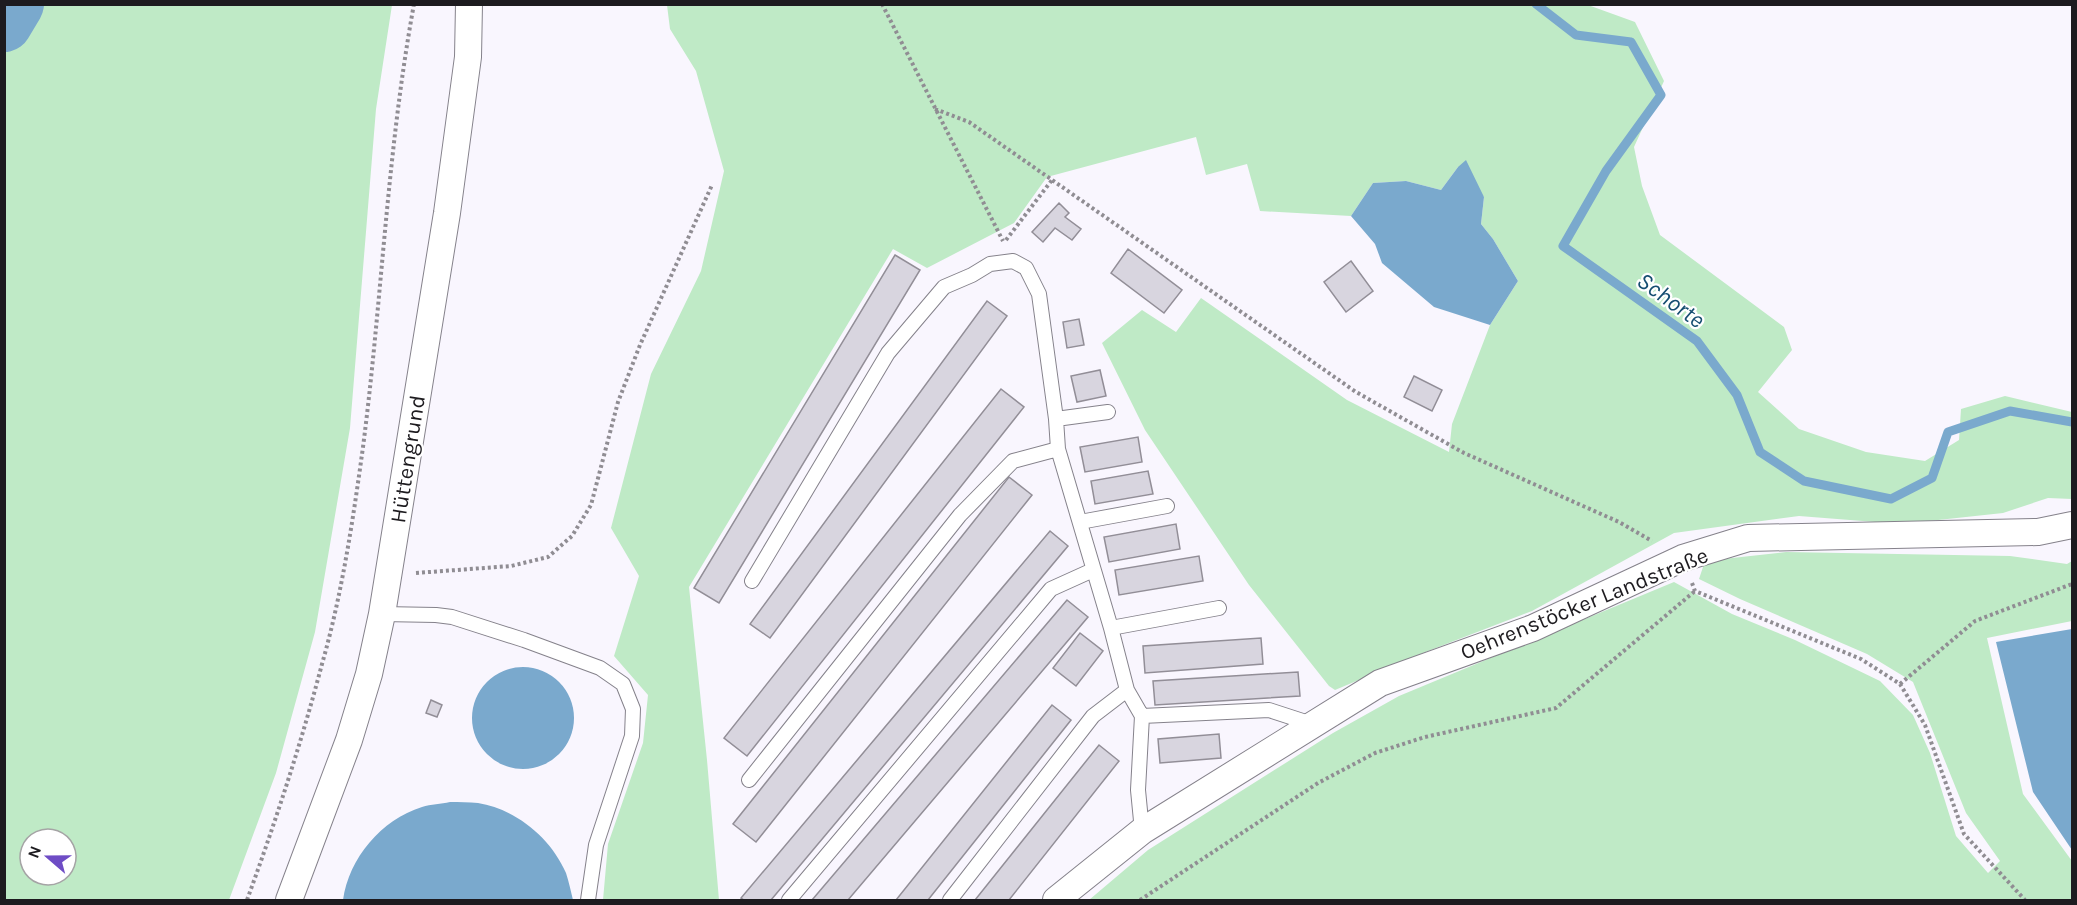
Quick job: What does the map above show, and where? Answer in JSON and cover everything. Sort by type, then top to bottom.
[{"type":"street","name":"Hüttengrund","points":[[289,900],[349,740],[369,674],[382,614],[447,213],[468,57],[469,4]]},
{"type":"street","name":"Oehrenstöcker Landstraße","points":[[1056,900],[1142,831],[1380,683],[1533,628],[1683,558],[1748,538],[2038,532],[2073,525]]},
{"type":"lane","points":[[752,581],[888,353],[944,287],[990,264],[1013,261],[1026,268],[1040,294],[1058,449],[1127,690],[1142,716],[1138,790],[1142,831]]},
{"type":"lane","points":[[1056,418],[1108,411]]},
{"type":"lane","points":[[749,780],[960,515],[1013,461],[1058,449]]},
{"type":"lane","points":[[1080,522],[1167,506]]},
{"type":"lane","points":[[789,900],[1052,589],[1093,570]]},
{"type":"lane","points":[[1111,628],[1219,608]]},
{"type":"lane","points":[[382,614],[452,617],[600,668],[623,684],[633,709],[632,736],[596,845],[588,900]]},
{"type":"lane","points":[[950,900],[1093,716],[1127,690]]},
{"type":"lane","points":[[1142,716],[1269,710],[1312,724]]},
{"type":"path","points":[[247,900],[281,807],[323,663],[340,586],[363,448],[397,129],[414,4]]},
{"type":"path","points":[[882,4],[1004,243],[1052,180]]},
{"type":"path","points":[[935,109],[969,122],[1356,392],[1464,453],[1619,522],[1683,558]]},
{"type":"path","points":[[388,575],[511,566],[548,557],[572,536],[591,505],[618,402],[640,345],[712,185]]},
{"type":"path","points":[[1900,684],[1975,621],[2073,584]]},
{"type":"path","points":[[1140,900],[1318,783],[1375,753],[1425,737],[1556,708],[1695,591],[1861,659],[1900,684],[1925,725],[1964,834],[2025,900]]},
{"type":"green space","points":[[5,4],[392,5],[376,109],[350,428],[315,632],[276,773],[229,900],[5,900]]},
{"type":"green space","points":[[667,5],[1588,5],[1635,22],[1664,81],[1634,147],[1642,186],[1660,235],[1784,327],[1792,350],[1758,392],[1799,429],[1866,452],[1925,461],[1959,440],[1961,409],[2005,396],[2072,412],[2072,499],[2048,498],[2003,513],[1901,524],[1799,516],[1674,533],[1532,611],[1335,690],[1329,686],[1249,585],[1145,430],[1102,343],[1142,310],[1176,332],[1201,298],[1347,400],[1449,452],[1452,424],[1490,325],[1518,281],[1493,239],[1481,224],[1484,197],[1458,167],[1441,190],[1406,181],[1373,183],[1351,216],[1260,211],[1247,164],[1206,175],[1196,137],[1047,177],[1014,223],[927,268],[893,249],[689,587],[719,900],[603,900],[608,844],[643,743],[648,695],[614,656],[639,576],[611,528],[651,374],[701,271],[724,171],[696,71],[670,29]]},
{"type":"green space","points":[[1786,552],[2010,556],[2067,564],[2072,561],[2072,621],[1987,638],[2023,794],[2072,861],[2072,900],[1089,900],[1148,850],[1333,733],[1399,696],[1674,582],[1732,614],[1795,640],[1880,681],[1913,715],[1930,753],[1956,836],[1988,873],[2000,861],[1966,813],[1913,682],[1867,654],[1699,579],[1705,561]]},
{"type":"water","points":[[1466,160],[1484,197],[1481,224],[1493,239],[1518,281],[1490,325],[1434,307],[1382,263],[1375,244],[1351,216],[1373,183],[1406,181],[1441,190]]},
{"type":"water","points":[[2072,629],[2072,850],[2033,792],[1996,642]]},
{"type":"water","points":[[523,667],[543,671],[559,682],[570,698],[574,718],[570,738],[559,754],[543,765],[523,769],[503,765],[487,754],[476,738],[472,718],[476,698],[487,682],[503,671]]},
{"type":"water","points":[[450,802],[492,806],[531,827],[542,837],[559,860],[566,873],[573,900],[343,900],[352,870],[369,843],[381,831],[407,813],[425,806]]},
{"type":"building","points":[[1059,203],[1069,213],[1065,217],[1081,229],[1072,240],[1055,228],[1043,242],[1032,232]]},
{"type":"building","points":[[1128,249],[1182,290],[1164,313],[1111,273]]},
{"type":"building","points":[[895,255],[920,270],[719,603],[694,588]]},
{"type":"building","points":[[1351,261],[1373,291],[1346,312],[1324,282]]},
{"type":"building","points":[[987,301],[1007,316],[770,638],[750,624]]},
{"type":"building","points":[[1079,319],[1084,345],[1067,348],[1063,322]]},
{"type":"building","points":[[1100,370],[1106,396],[1077,402],[1071,376]]},
{"type":"building","points":[[1414,376],[1442,390],[1432,411],[1404,397]]},
{"type":"building","points":[[1001,389],[1024,407],[747,756],[724,738]]},
{"type":"building","points":[[1138,437],[1142,462],[1085,472],[1080,447]]},
{"type":"building","points":[[1148,471],[1153,494],[1095,504],[1091,481]]},
{"type":"building","points":[[1009,477],[1032,495],[756,842],[733,824]]},
{"type":"building","points":[[1176,524],[1180,549],[1109,562],[1104,537]]},
{"type":"building","points":[[1050,531],[1068,546],[771,900],[741,898]]},
{"type":"building","points":[[1199,556],[1203,581],[1119,595],[1115,570]]},
{"type":"building","points":[[1067,600],[1088,617],[848,900],[812,900]]},
{"type":"building","points":[[1080,633],[1103,651],[1076,686],[1053,668]]},
{"type":"building","points":[[1261,638],[1263,664],[1145,673],[1143,646]]},
{"type":"building","points":[[1298,672],[1300,696],[1155,705],[1153,681]]},
{"type":"building","points":[[431,700],[442,705],[437,717],[426,713]]},
{"type":"building","points":[[1052,705],[1071,720],[928,900],[896,900]]},
{"type":"building","points":[[1219,734],[1221,758],[1160,763],[1158,739]]},
{"type":"building","points":[[1099,745],[1119,761],[1009,900],[975,900]]},
{"type":"waterway","points":[[4,24],[16,4]]},
{"type":"waterway","name":"Schorte","points":[[1536,4],[1576,35],[1631,42],[1661,95],[1606,171],[1563,246],[1697,341],[1737,395],[1760,452],[1804,481],[1891,499],[1932,478],[1948,432],[2010,411],[2072,422]]}]
